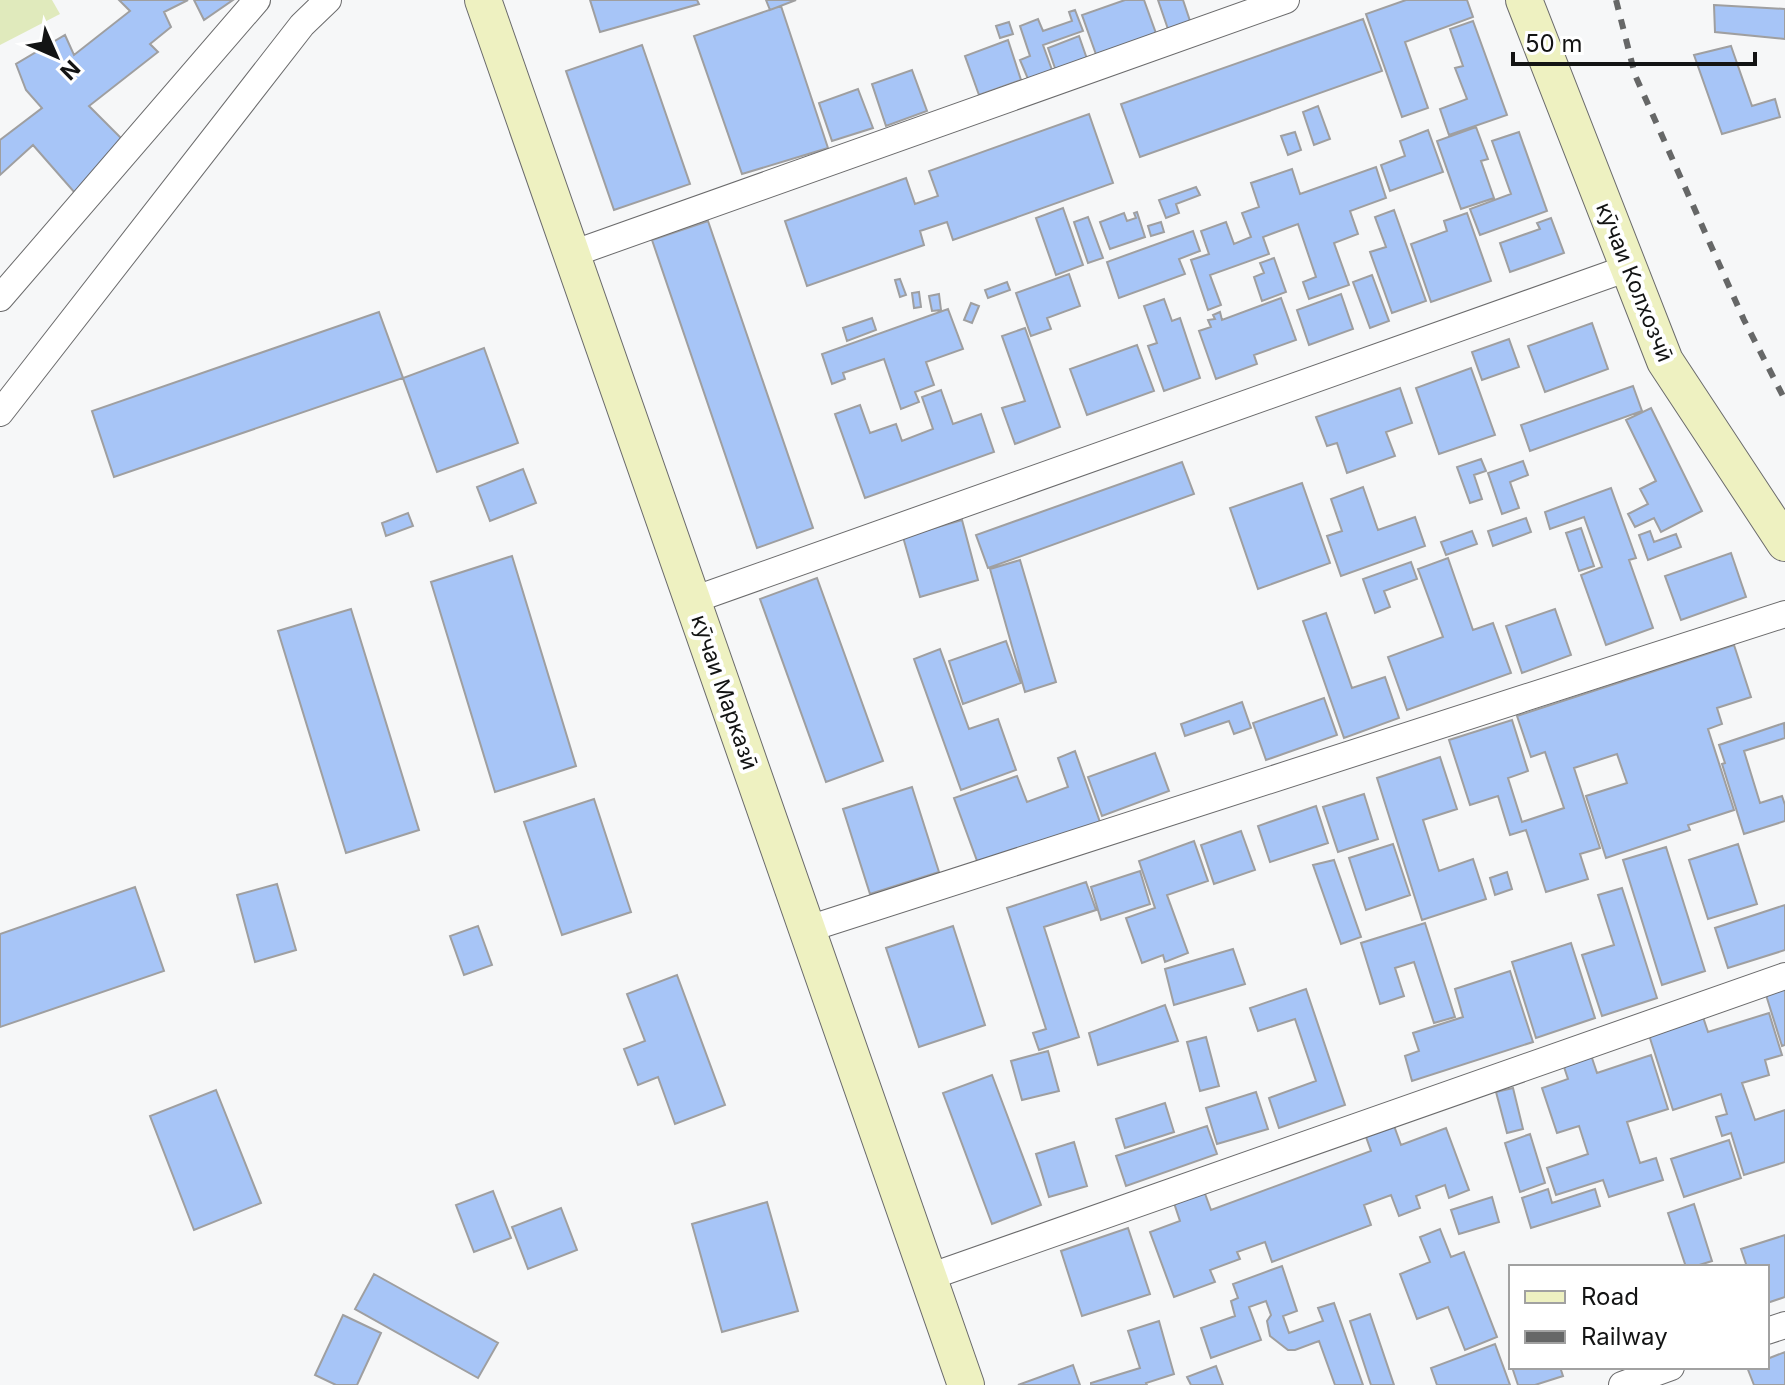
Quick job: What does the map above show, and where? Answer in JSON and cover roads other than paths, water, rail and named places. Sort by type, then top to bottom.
[{"type":"main road","name":"кӯчаи Марказӣ","points":[[483,0],[966,1385]]},
{"type":"main road","name":"кӯчаи Колхозчӣ","points":[[1524,0],[1665,361],[1785,543]]},
{"type":"street","points":[[0,298],[257,0]]},
{"type":"street","points":[[0,413],[302,25],[328,0]]},
{"type":"street","points":[[572,254],[1286,0]]},
{"type":"street","points":[[693,600],[1628,268]]},
{"type":"street","points":[[808,929],[1785,614]]},
{"type":"street","points":[[929,1277],[1785,976]]},
{"type":"street","points":[[1622,1385],[1666,1369]]},
{"type":"railway","points":[[1616,0],[1635,75],[1744,320],[1785,400]]}]
